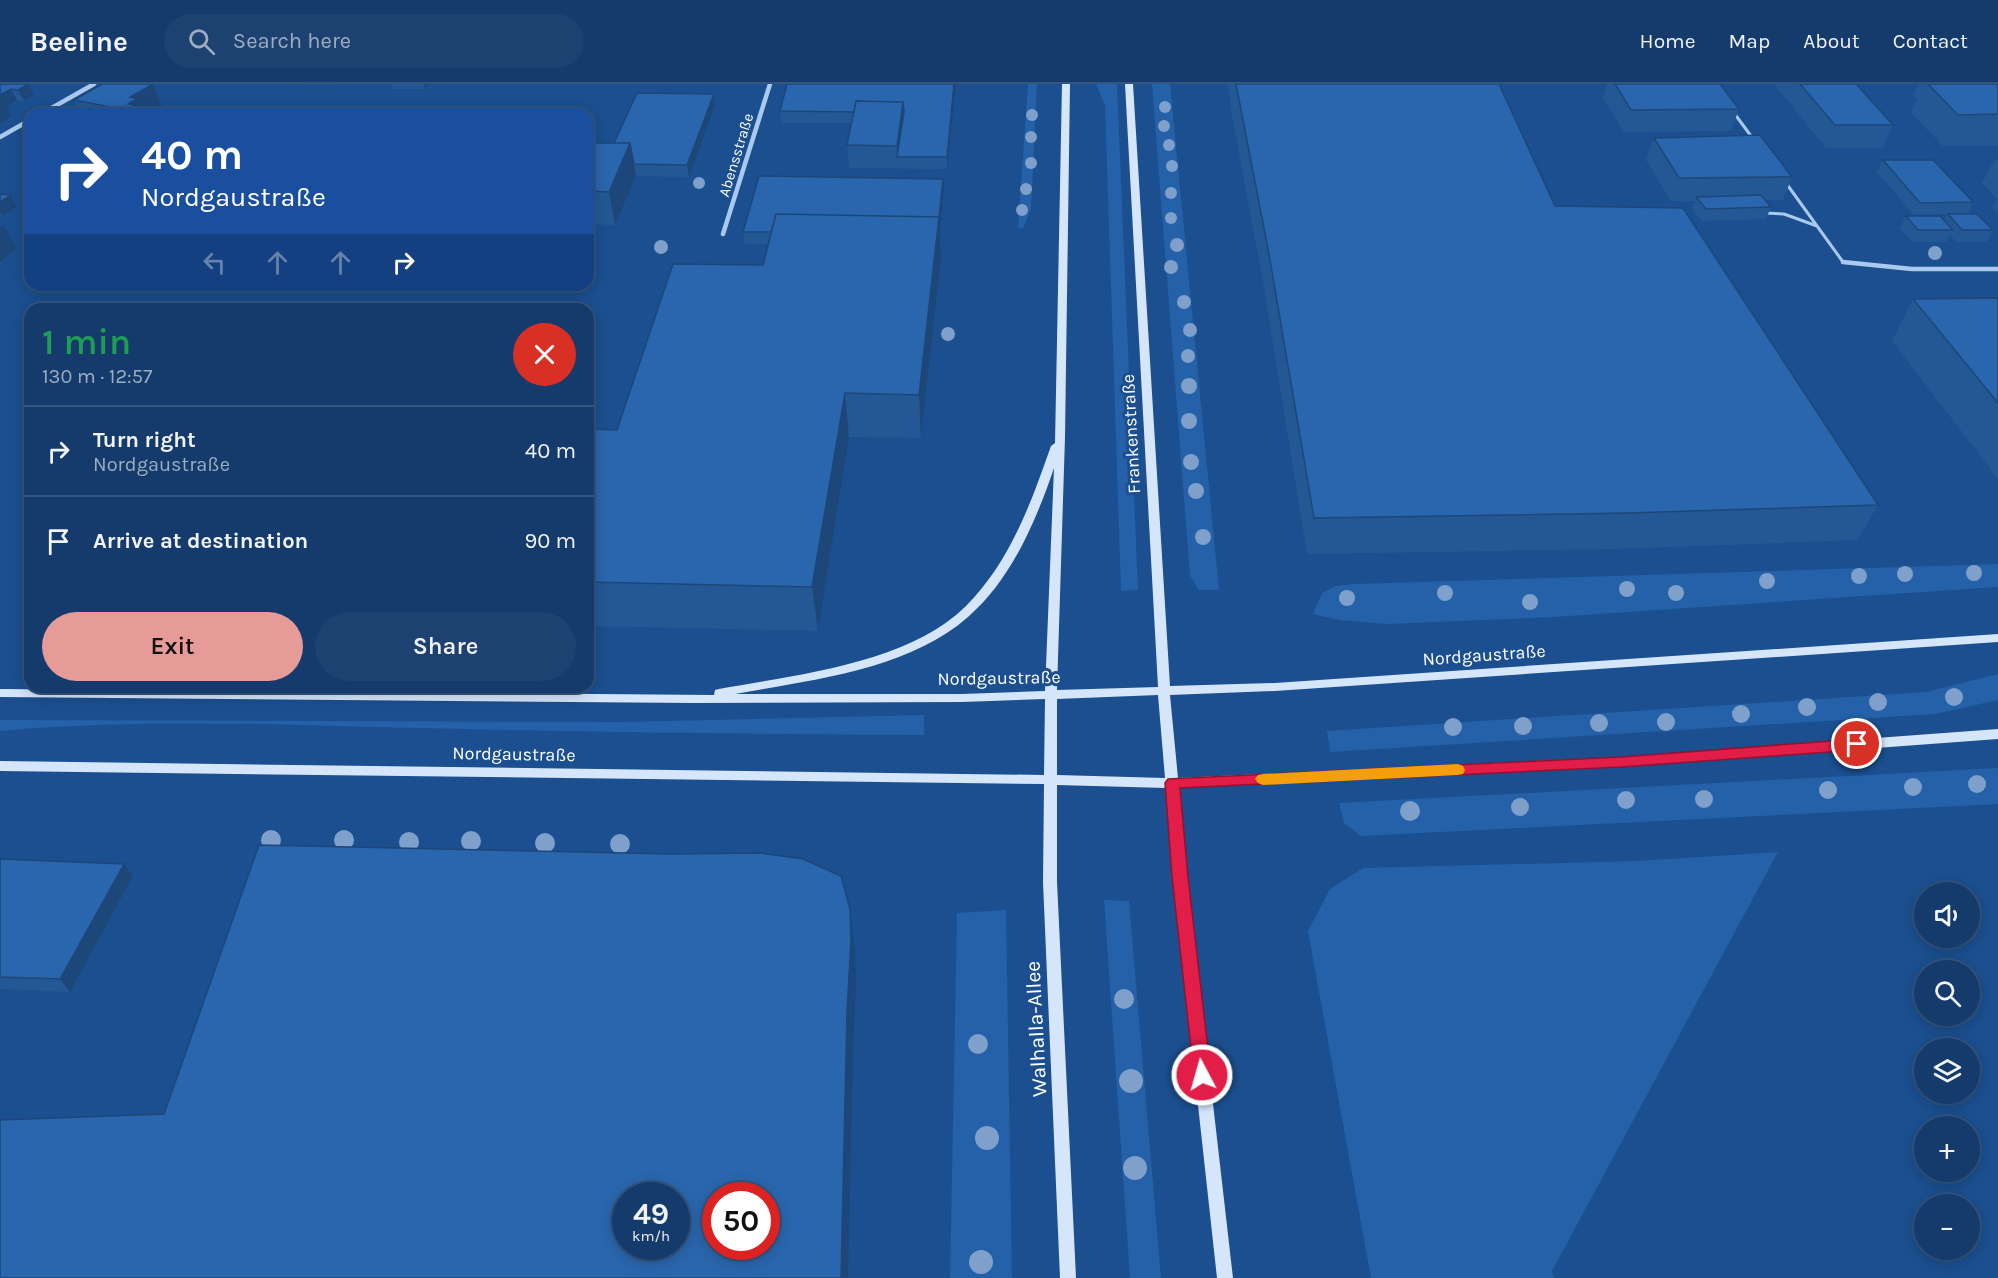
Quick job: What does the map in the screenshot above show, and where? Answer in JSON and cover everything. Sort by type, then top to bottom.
[{"type":"main road","points":[[1050,779],[1060,437],[1066,84]]},
{"type":"main road","name":"Frankenstraße","points":[[1129,84],[1164,691],[1173,783]]},
{"type":"main road","points":[[694,699],[857,665],[915,646],[963,616],[996,576],[1024,530],[1060,437]]},
{"type":"main road","name":"Nordgaustraße","points":[[0,693],[694,699],[1051,696],[1297,685],[1998,638]]},
{"type":"main road","name":"Nordgaustraße","points":[[0,766],[1050,779],[1173,783],[1621,762],[1998,734]]},
{"type":"main road","name":"Walhalla-Allee","points":[[1050,779],[1050,882],[1068,1278]]},
{"type":"main road","points":[[1173,783],[1180,877],[1225,1278]]},
{"type":"street","points":[[52,108],[94,84]]},
{"type":"street","name":"Abensstraße","points":[[723,234],[770,84]]},
{"type":"street","points":[[0,137],[24,123]]},
{"type":"street","points":[[1843,262],[1912,269],[1998,269]]},
{"type":"lane","points":[[1733,111],[1760,147]]},
{"type":"lane","points":[[1779,174],[1843,262]]},
{"type":"lane","points":[[1761,213],[1784,214],[1817,226]]},
{"type":"shaded area","points":[[1028,84],[1037,84],[1031,209],[1023,228],[1018,228]]},
{"type":"shaded area","points":[[1096,84],[1117,84],[1138,590],[1121,591],[1105,105]]},
{"type":"shaded area","points":[[1152,84],[1170,84],[1219,590],[1199,590],[1190,576]]},
{"type":"shaded area","points":[[1998,564],[1998,587],[1554,617],[1387,624],[1339,620],[1313,614],[1322,593],[1335,586],[1354,584]]},
{"type":"shaded area","points":[[1998,674],[1998,700],[1936,714],[1330,752],[1327,731],[1926,692]]},
{"type":"shaded area","points":[[924,715],[924,735],[607,732],[209,724],[104,725],[0,731],[0,720],[624,722]]},
{"type":"shaded area","points":[[1998,768],[1998,804],[1361,836],[1344,823],[1339,803]]},
{"type":"shaded area","points":[[1778,852],[1552,1271],[1554,1278],[1371,1278],[1308,931],[1330,889],[1363,868],[1637,861]]},
{"type":"shaded area","points":[[1104,900],[1129,901],[1161,1278],[1130,1278]]},
{"type":"shaded area","points":[[1006,910],[1012,1278],[950,1278],[957,913]]},
{"type":"building","points":[[0,84],[28,84],[18,90],[11,89],[0,94]]},
{"type":"building","points":[[102,84],[153,84],[130,97],[137,99],[128,104],[147,108],[109,108],[111,107],[74,100]]},
{"type":"building","points":[[787,84],[954,84],[947,157],[897,157],[904,112],[903,102],[856,101],[854,112],[780,111]]},
{"type":"building","points":[[1236,84],[1499,84],[1555,206],[1683,208],[1878,505],[1629,513],[1314,518],[1269,254]]},
{"type":"building","points":[[1615,84],[1720,84],[1739,109],[1631,110]]},
{"type":"building","points":[[1800,84],[1856,84],[1893,125],[1835,125]]},
{"type":"building","points":[[1928,84],[1997,84],[1998,114],[1958,115]]},
{"type":"building","points":[[637,93],[714,94],[687,165],[634,164],[630,143],[614,143]]},
{"type":"building","points":[[856,101],[903,102],[897,146],[847,145]]},
{"type":"building","points":[[1760,135],[1792,177],[1679,178],[1654,138]]},
{"type":"building","points":[[594,143],[630,143],[609,192],[594,191]]},
{"type":"building","points":[[1883,160],[1933,160],[1973,202],[1920,203]]},
{"type":"building","points":[[759,176],[943,179],[939,217],[776,214],[771,232],[743,232]]},
{"type":"building","points":[[0,194],[11,195],[0,202]]},
{"type":"building","points":[[1761,195],[1771,207],[1706,209],[1696,197]]},
{"type":"building","points":[[776,214],[939,217],[919,395],[845,393],[812,587],[594,582],[594,429],[617,430],[673,264],[763,265]]},
{"type":"building","points":[[1948,214],[1977,214],[1993,230],[1962,230]]},
{"type":"building","points":[[1906,216],[1940,216],[1953,230],[1918,230]]},
{"type":"building","points":[[1998,298],[1998,403],[1913,299]]},
{"type":"building","points":[[259,845],[672,854],[761,853],[803,859],[841,876],[850,909],[841,1278],[0,1278],[0,1120],[164,1114]]},
{"type":"building","points":[[0,859],[124,864],[60,979],[0,977]]},
{"type":"slow traffic","points":[[1263,779],[1458,770]]},
{"type":"route","points":[[1202,1075],[1180,877],[1173,783],[1621,762],[1857,744]]}]
